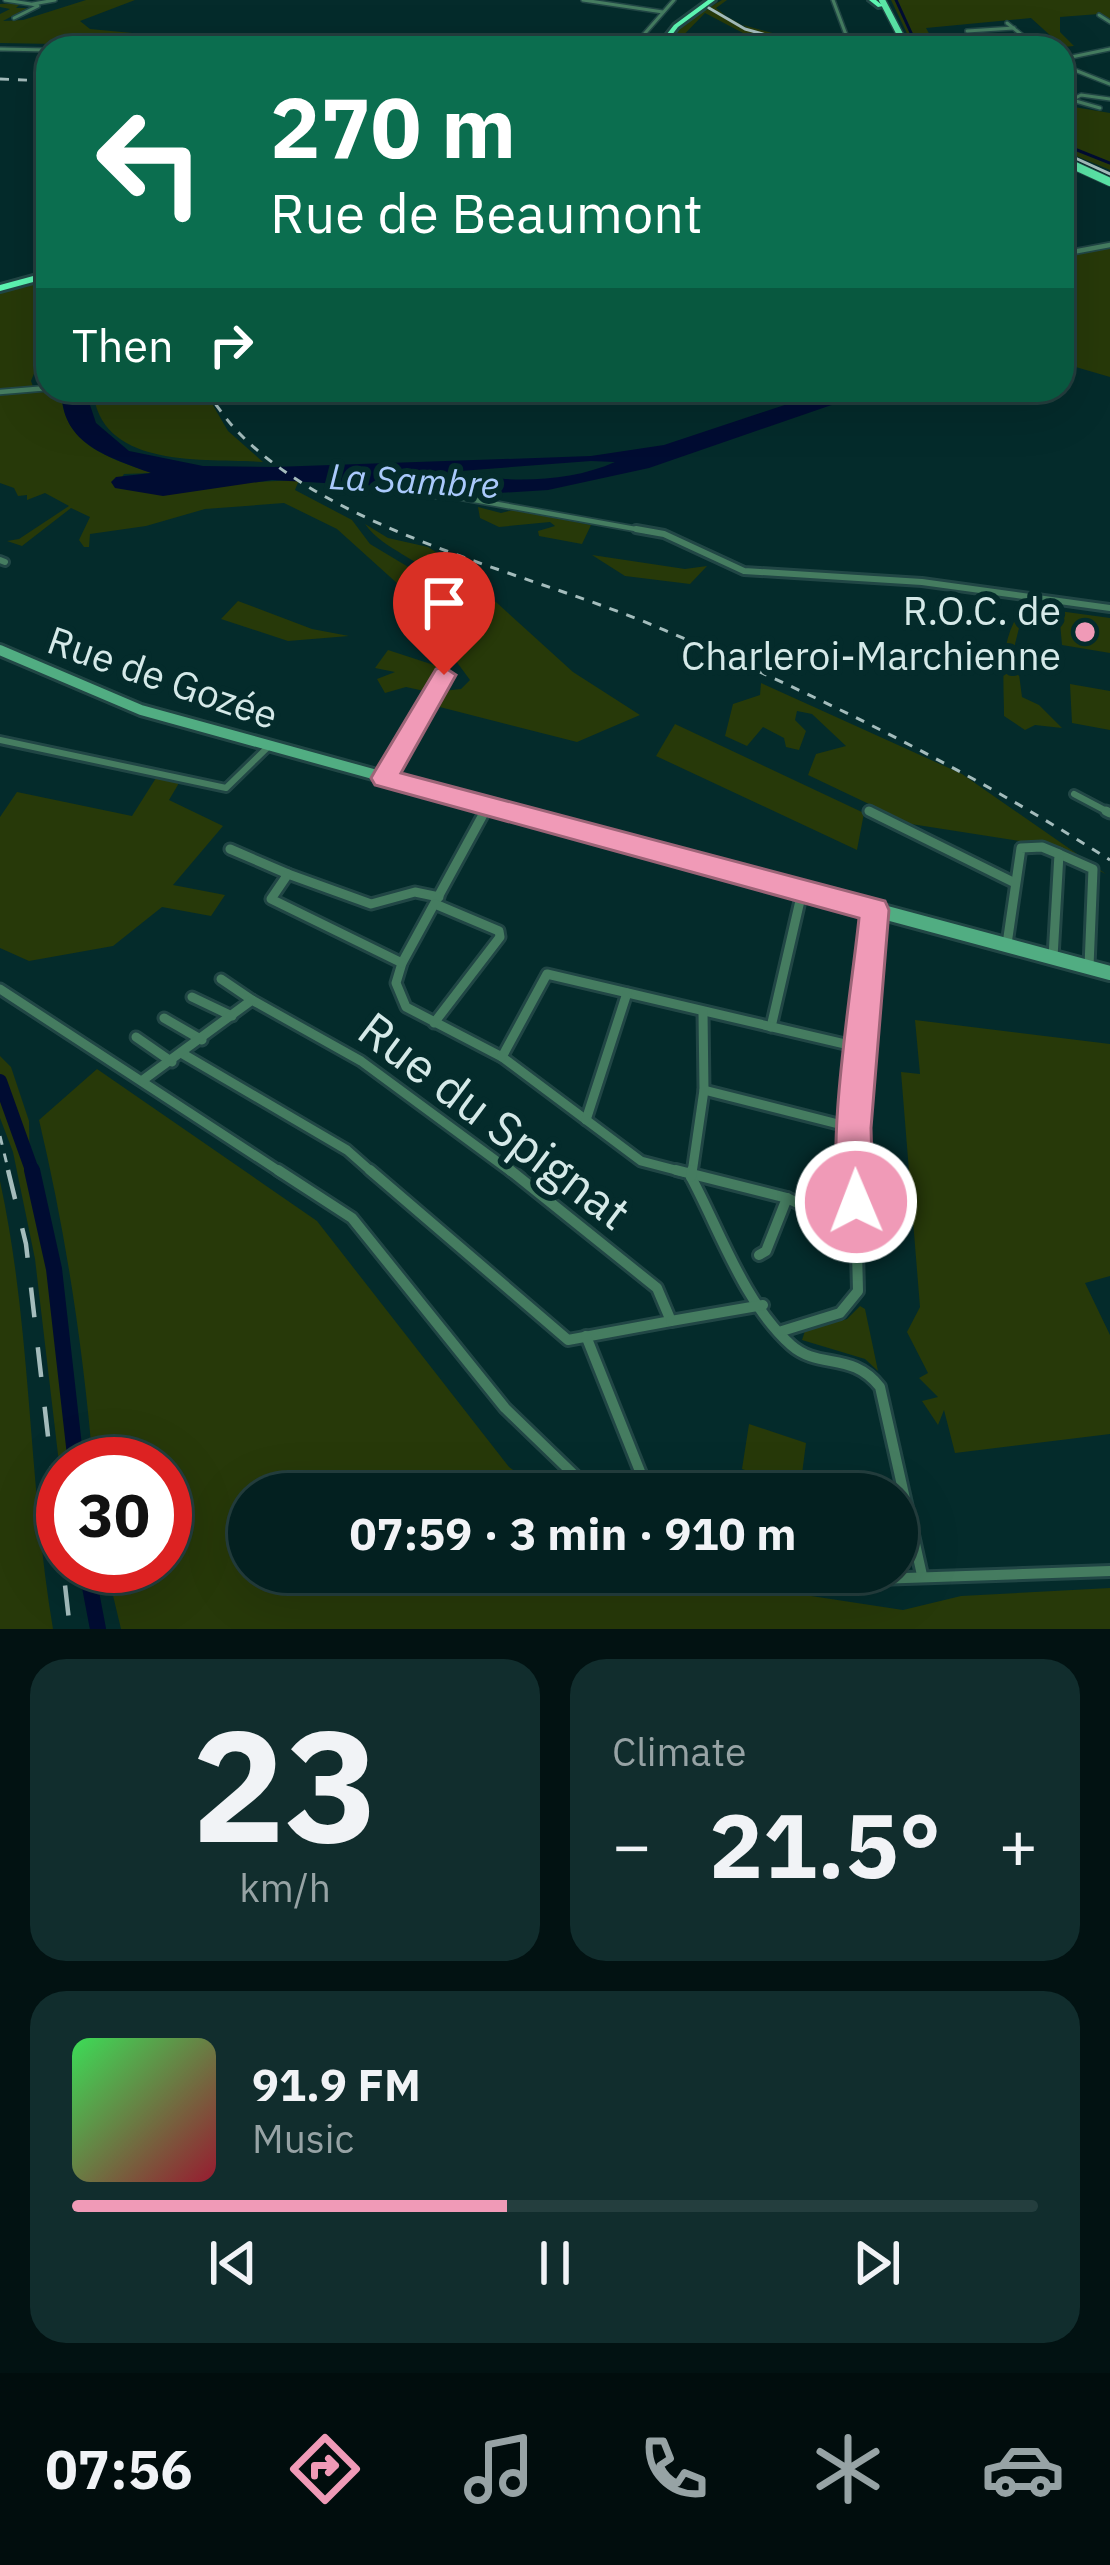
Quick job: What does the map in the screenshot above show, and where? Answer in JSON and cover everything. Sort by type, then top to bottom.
[{"type":"highway","points":[[667,36],[709,0]]},
{"type":"highway","points":[[663,36],[709,0]]},
{"type":"highway","points":[[881,2],[898,36]]},
{"type":"highway","points":[[1074,165],[1110,181]]},
{"type":"highway","points":[[0,286],[36,276]]},
{"type":"main road","name":"Rue de Gozée","points":[[1,651],[141,710],[268,747],[1110,973]]},
{"type":"street","points":[[4,0],[34,4],[55,0]]},
{"type":"street","points":[[583,0],[663,12]]},
{"type":"street","points":[[641,36],[674,0]]},
{"type":"street","points":[[833,0],[846,36]]},
{"type":"street","points":[[14,18],[37,8],[34,4]]},
{"type":"street","points":[[1099,15],[1110,22]]},
{"type":"street","points":[[1007,22],[1024,36]]},
{"type":"street","points":[[967,31],[1014,28]]},
{"type":"street","points":[[0,49],[36,50]]},
{"type":"street","points":[[1074,58],[1110,49]]},
{"type":"street","points":[[1074,66],[1110,84]]},
{"type":"street","points":[[1074,92],[1110,99]]},
{"type":"street","points":[[1074,99],[1081,95]]},
{"type":"street","points":[[1074,100],[1098,108]]},
{"type":"street","points":[[1074,166],[1110,181]]},
{"type":"street","points":[[1074,252],[1110,245]]},
{"type":"street","points":[[0,392],[36,389]]},
{"type":"street","points":[[430,496],[664,534],[744,571],[922,582],[1110,608]]},
{"type":"street","points":[[384,778],[439,688],[442,667]]},
{"type":"street","points":[[0,740],[226,788],[268,747]]},
{"type":"street","points":[[1074,794],[1110,812]]},
{"type":"street","points":[[488,806],[402,963],[397,983],[406,1007],[502,1057],[641,1161],[788,1198],[856,1231]]},
{"type":"street","points":[[869,811],[1013,881]]},
{"type":"street","points":[[1007,945],[1021,848],[1042,847],[1093,869],[1089,967]]},
{"type":"street","points":[[230,849],[371,904],[415,892],[499,931],[500,937],[434,1023]]},
{"type":"street","points":[[1053,957],[1059,854]]},
{"type":"street","points":[[288,874],[271,899],[402,963]]},
{"type":"street","points":[[771,1027],[802,890]]},
{"type":"street","points":[[781,1331],[840,1313],[854,1300],[859,1284],[854,1128],[875,910]]},
{"type":"street","points":[[502,1057],[542,975],[862,1048]]},
{"type":"street","name":"Rue du Spignat","points":[[221,979],[252,1000],[319,1032],[437,1110],[657,1288],[671,1321]]},
{"type":"street","points":[[0,989],[352,1218],[505,1408],[572,1473]]},
{"type":"street","points":[[586,1120],[627,992]]},
{"type":"street","points":[[192,997],[232,1016]]},
{"type":"street","points":[[143,1080],[252,1000]]},
{"type":"street","points":[[704,1011],[700,1031],[704,1090],[691,1177],[781,1331],[802,1352],[861,1365],[880,1387],[922,1575]]},
{"type":"street","points":[[164,1018],[202,1040]]},
{"type":"street","points":[[136,1037],[172,1062]]},
{"type":"street","points":[[183,1054],[347,1150],[568,1340],[763,1305]]},
{"type":"street","points":[[704,1090],[854,1128]]},
{"type":"street","points":[[759,1255],[766,1251],[788,1198]]},
{"type":"street","points":[[586,1336],[641,1473]]},
{"type":"street","points":[[918,1575],[1110,1571]]},
{"type":"green space","points":[[86,0],[135,0],[80,21],[90,29],[242,36],[36,36],[36,44],[0,43],[0,14],[10,9],[0,4],[21,3],[16,8],[27,8],[3,21],[23,20]]},
{"type":"green space","points":[[891,0],[1110,0],[1110,20],[1099,14],[1060,17],[1064,36],[1051,36],[1031,18],[926,28],[930,36],[908,36]]},
{"type":"green space","points":[[707,9],[758,34],[742,25],[784,36],[738,36],[743,33],[705,13],[683,36],[674,36]]},
{"type":"green space","points":[[1074,107],[1110,113],[1110,170],[1074,155]]},
{"type":"green space","points":[[1110,245],[1110,377],[1074,366],[1074,252]]},
{"type":"green space","points":[[36,282],[36,368],[31,381],[36,402],[62,402],[70,425],[91,447],[152,473],[124,474],[115,488],[299,480],[295,490],[352,520],[370,544],[415,571],[399,585],[337,529],[284,503],[205,509],[146,526],[90,534],[89,547],[79,540],[90,517],[71,508],[22,546],[7,541],[19,539],[69,506],[45,493],[27,500],[27,495],[18,496],[14,488],[0,483],[0,292]]},
{"type":"green space","points":[[96,402],[211,402],[228,431],[263,462],[158,454],[114,434]]},
{"type":"green space","points":[[478,507],[591,525],[582,544],[539,536],[538,531],[555,526],[550,522],[499,527],[480,518]]},
{"type":"green space","points":[[365,524],[388,538],[428,547],[454,564],[573,672],[640,715],[577,742],[432,705],[443,691],[461,689],[470,680],[425,619],[418,595],[438,585]]},
{"type":"green space","points":[[592,555],[685,569],[707,566],[690,584],[625,576]]},
{"type":"green space","points":[[238,601],[312,629],[349,636],[288,641],[221,619]]},
{"type":"green space","points":[[1024,608],[1015,644],[1022,697],[1039,705],[1062,728],[1035,725],[1025,730],[1004,716],[1006,645]]},
{"type":"green space","name":"R.O.C. de Charleroi-Marchienne","points":[[1059,611],[1110,618],[1110,653],[1062,645]]},
{"type":"green space","points":[[388,650],[440,667],[429,692],[406,687],[385,693],[377,679],[395,672],[375,668]]},
{"type":"green space","points":[[761,683],[962,774],[1106,874],[1045,845],[911,824],[808,775],[816,754],[846,746],[812,714],[797,711],[795,720],[806,731],[799,750],[786,747],[784,738],[763,727],[747,746],[725,736],[733,704],[760,695]]},
{"type":"green space","name":"R.O.C. de Charleroi-Marchienne","points":[[1070,684],[1110,691],[1110,730],[1072,723]]},
{"type":"green space","points":[[675,724],[864,813],[857,850],[656,756]]},
{"type":"green space","points":[[156,778],[179,783],[169,800],[223,826],[173,885],[225,895],[211,916],[162,907],[113,946],[29,961],[0,948],[0,817],[17,792],[132,816]]},
{"type":"green space","points":[[915,1020],[1110,1044],[1110,1276],[1085,1283],[1110,1335],[1110,1434],[955,1453],[944,1410],[938,1425],[922,1401],[938,1397],[919,1378],[928,1373],[907,1332],[920,1307],[901,1072],[920,1074]]},
{"type":"green space","points":[[0,1056],[11,1067],[29,1121],[30,1176],[54,1291],[68,1437],[56,1437],[35,1259],[13,1152],[0,1118]]},
{"type":"green space","points":[[97,1069],[317,1221],[517,1473],[228,1473],[228,1593],[791,1593],[903,1610],[961,1596],[1110,1588],[1110,1629],[121,1629],[112,1593],[192,1593],[192,1437],[90,1437],[72,1291],[39,1120]]},
{"type":"green space","points":[[0,1181],[18,1293],[36,1485],[36,1593],[48,1593],[53,1629],[0,1629]]},
{"type":"green space","points":[[860,1306],[865,1309],[878,1371],[865,1359],[802,1340],[805,1331],[847,1319]]},
{"type":"green space","points":[[749,1424],[806,1443],[802,1473],[742,1469]]},
{"type":"water","name":"La Sambre","points":[[63,402],[89,402],[96,423],[129,451],[203,466],[274,467],[591,456],[664,445],[794,402],[840,402],[649,468],[548,490],[498,493],[272,480],[163,496],[115,488],[111,482],[116,477],[151,473],[90,446],[69,424]],"holes":[[[615,462],[531,479],[447,472]]]},
{"type":"waterway","points":[[896,0],[912,36]]},
{"type":"waterway","points":[[1074,149],[1110,163]]},
{"type":"waterway","points":[[0,1081],[32,1171]]},
{"type":"waterway","points":[[32,1171],[54,1269],[73,1437]]},
{"type":"waterway","points":[[91,1593],[98,1629]]},
{"type":"tram line","points":[[709,8],[745,29],[770,36]]},
{"type":"tram line","points":[[1074,158],[1110,174]]},
{"type":"railway","points":[[0,79],[36,80]]},
{"type":"railway","points":[[214,402],[239,433],[280,468],[327,498],[437,547],[607,607],[774,678],[945,764],[1110,860]]},
{"type":"railway","points":[[0,1136],[9,1173]]},
{"type":"railway","points":[[8,1170],[26,1244],[70,1629]]},
{"type":"place","name":"R.O.C. de Charleroi-Marchienne","points":[[1085,632]]},
{"type":"route","points":[[444,675],[384,778],[875,910],[854,1128],[856,1202]]}]
